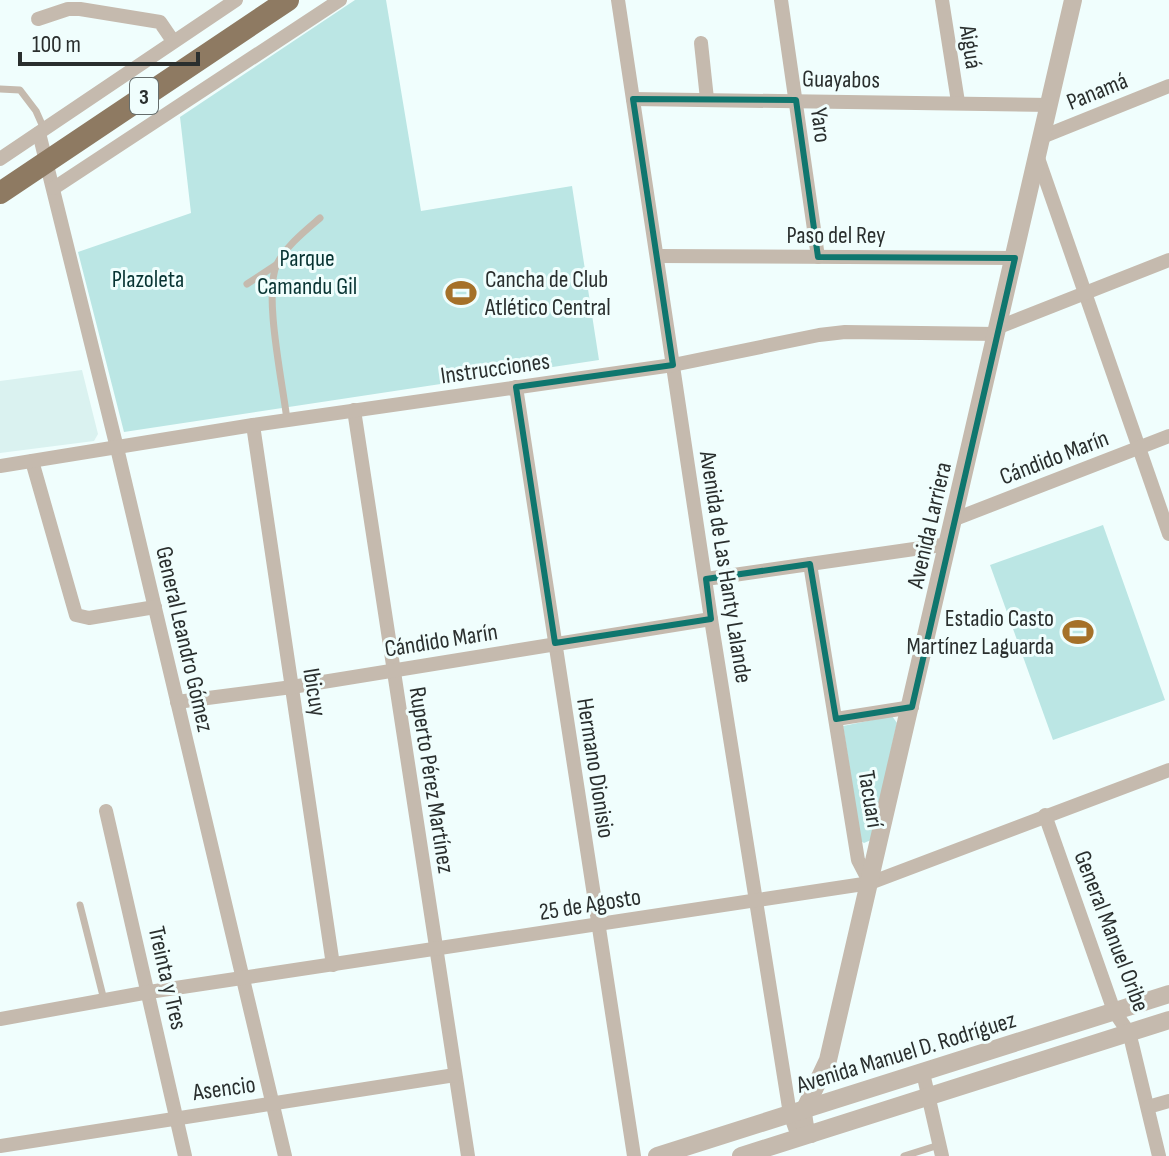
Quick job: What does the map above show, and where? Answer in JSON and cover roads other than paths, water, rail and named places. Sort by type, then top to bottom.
[{"type":"highway","name":"3","points":[[0,193],[288,0]]},
{"type":"street","points":[[0,159],[236,0]]},
{"type":"street","points":[[54,188],[340,0]]},
{"type":"street","name":"Avenida de Las Hanty Lalande","points":[[618,0],[756,901],[798,1112]]},
{"type":"street","name":"Yaro","points":[[781,0],[818,257]]},
{"type":"street","name":"Aiguá","points":[[942,0],[958,102]]},
{"type":"street","name":"Avenida Larriera","points":[[798,1112],[828,1060],[1073,0]]},
{"type":"street","points":[[38,19],[68,9],[80,9],[160,22],[173,41]]},
{"type":"street","points":[[701,43],[707,99]]},
{"type":"street","name":"Panamá","points":[[1042,137],[1169,86]]},
{"type":"street","name":"Guayabos","points":[[633,99],[1050,105]]},
{"type":"street","name":"General Leandro Gómez","points":[[42,132],[285,1156]]},
{"type":"street","points":[[1038,158],[1169,534]]},
{"type":"street","name":"Paso del Rey","points":[[658,256],[1015,258]]},
{"type":"street","name":"Instrucciones","points":[[0,466],[253,425],[673,365],[819,335],[845,332],[998,331],[1169,260]]},
{"type":"street","name":"Hermano Dionisio","points":[[516,387],[634,1156]]},
{"type":"street","name":"Ruperto Pérez Martínez","points":[[354,410],[468,1156]]},
{"type":"street","name":"Ibicuy","points":[[253,425],[333,965]]},
{"type":"street","name":"Cándido Marín","points":[[955,519],[1169,436]]},
{"type":"street","points":[[32,461],[76,615],[89,618],[155,607]]},
{"type":"street","points":[[706,579],[949,544]]},
{"type":"street","name":"Tacuarí","points":[[810,564],[858,860],[870,883]]},
{"type":"street","name":"Cándido Marín","points":[[177,702],[292,687],[711,619]]},
{"type":"street","points":[[836,719],[912,707]]},
{"type":"street","name":"25 de Agosto","points":[[0,1019],[149,992],[870,883],[1169,770]]},
{"type":"street","name":"Treinta y Tres","points":[[106,811],[185,1156]]},
{"type":"street","name":"General Manuel Oribe","points":[[1045,815],[1114,1011],[1129,1033],[1159,1156]]},
{"type":"street","name":"Avenida Manuel D. Rodríguez","points":[[657,1156],[1169,994]]},
{"type":"street","name":"Avenida Manuel D. Rodríguez","points":[[741,1156],[1169,1020]]},
{"type":"street","name":"Avenida Larriera","points":[[828,1060],[830,1077],[837,1099],[843,1104],[846,1123]]},
{"type":"street","points":[[923,1073],[941,1150]]},
{"type":"street","name":"Asencio","points":[[0,1146],[455,1075]]},
{"type":"street","points":[[1148,1107],[1169,1101]]},
{"type":"street","points":[[798,1112],[803,1118],[807,1136]]},
{"type":"lane","points":[[0,89],[20,90],[36,111],[42,132]]},
{"type":"lane","points":[[247,284],[276,265],[291,245],[320,218]]},
{"type":"lane","points":[[276,265],[271,292],[287,420]]},
{"type":"lane","points":[[80,905],[104,1000]]},
{"type":"lane","points":[[904,1156],[941,1150]]},
{"type":"place","name":"Cancha de Club Atlético Central","points":[[461,293]]},
{"type":"place","name":"Estadio Casto Martínez Laguarda","points":[[1078,632]]},
{"type":"park label","name":"Parque Camandu Gil","points":[[307,272]]},
{"type":"park label","name":"Plazoleta","points":[[148,279]]}]
